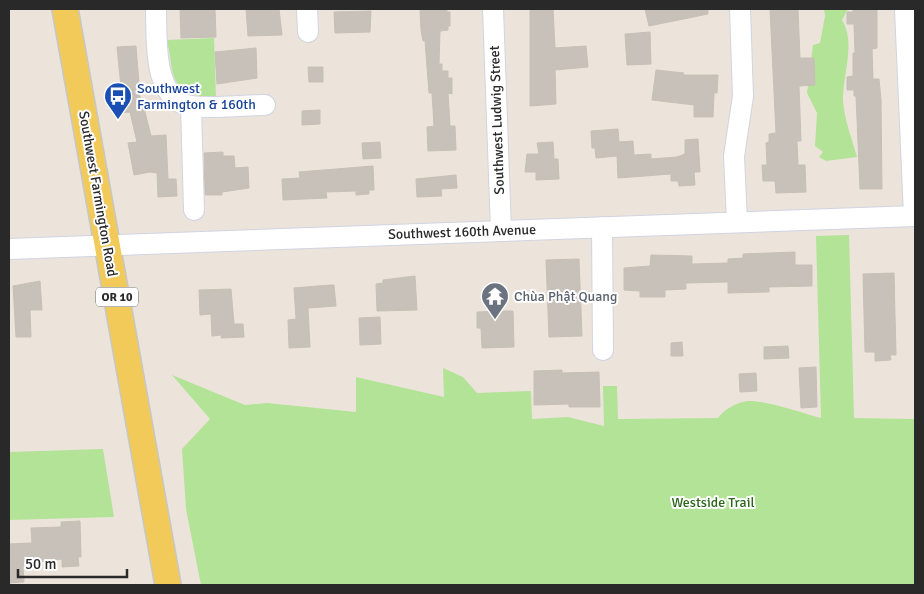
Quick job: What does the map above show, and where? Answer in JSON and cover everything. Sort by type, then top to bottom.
[{"type":"main road","name":"Southwest Farmington Road","points":[[65,9],[168,585]]},
{"type":"street","points":[[156,9],[159,68],[166,88],[178,101],[191,106],[265,104]]},
{"type":"street","points":[[307,9],[308,32]]},
{"type":"street","name":"Southwest Ludwig Street","points":[[493,9],[501,230]]},
{"type":"street","points":[[737,222],[734,156],[743,96],[740,9]]},
{"type":"street","points":[[905,9],[911,55],[915,216]]},
{"type":"street","points":[[191,106],[194,210]]},
{"type":"street","name":"Southwest 160th Avenue","points":[[9,249],[915,216]]},
{"type":"street","points":[[602,227],[603,350]]},
{"type":"green space","points":[[824,9],[848,9],[842,20],[848,38],[848,58],[843,100],[857,157],[826,161],[819,157],[823,152],[815,146],[817,113],[807,93],[813,45],[820,43],[825,16]]},
{"type":"green space","points":[[214,38],[216,98],[196,95],[180,86],[175,79],[166,40]]},
{"type":"green space","name":"Westside Trail","points":[[849,235],[854,418],[915,419],[915,585],[201,585],[186,509],[182,449],[210,419],[172,375],[245,405],[267,403],[356,412],[356,377],[444,397],[443,368],[463,377],[477,393],[531,391],[532,419],[568,417],[604,426],[603,386],[617,386],[618,419],[718,418],[731,407],[748,401],[774,405],[821,418],[816,236]]},
{"type":"green space","points":[[103,449],[114,517],[9,520],[9,452]]},
{"type":"building","points":[[180,9],[215,9],[216,37],[181,38]]},
{"type":"building","points":[[246,9],[279,9],[282,35],[248,36]]},
{"type":"building","points":[[420,9],[447,9],[447,12],[450,12],[450,26],[448,26],[448,30],[440,31],[439,64],[442,64],[442,71],[448,71],[448,78],[452,78],[452,94],[448,93],[450,126],[455,126],[456,150],[428,151],[427,127],[434,126],[432,93],[429,93],[425,41],[423,41],[421,30]]},
{"type":"building","points":[[530,9],[553,9],[555,48],[586,46],[588,67],[555,70],[556,104],[530,106]]},
{"type":"building","points":[[645,9],[708,9],[708,14],[649,26]]},
{"type":"building","points":[[770,9],[798,9],[800,58],[814,58],[815,85],[799,86],[801,141],[797,141],[798,165],[805,165],[806,192],[776,193],[775,181],[763,181],[762,165],[767,165],[766,143],[769,142],[769,134],[776,133]]},
{"type":"building","points":[[853,9],[877,9],[877,48],[872,49],[873,79],[879,79],[881,100],[882,189],[860,189],[856,96],[854,96],[854,90],[847,90],[847,77],[853,76],[853,53],[855,53],[854,24],[847,24],[847,12],[853,12]]},
{"type":"building","points":[[371,11],[370,32],[335,33],[334,12]]},
{"type":"building","points":[[650,32],[651,64],[627,65],[625,34]]},
{"type":"building","points":[[136,46],[141,109],[144,108],[151,136],[166,135],[168,179],[176,179],[177,196],[158,197],[157,173],[150,172],[134,175],[128,143],[137,142],[130,112],[120,113],[117,97],[122,97],[117,47]]},
{"type":"building","points":[[256,48],[257,78],[217,84],[215,52]]},
{"type":"building","points":[[308,67],[323,67],[323,82],[309,82]]},
{"type":"building","points":[[656,70],[684,73],[683,75],[718,75],[717,93],[714,93],[713,117],[694,117],[694,105],[652,100]]},
{"type":"building","points":[[320,110],[320,124],[302,125],[302,111]]},
{"type":"building","points":[[618,129],[619,142],[633,141],[634,155],[651,154],[651,159],[677,157],[685,154],[685,140],[698,139],[700,172],[694,172],[695,185],[679,186],[678,181],[671,181],[671,174],[618,178],[617,156],[596,158],[595,148],[592,148],[591,131]]},
{"type":"building","points":[[380,142],[381,158],[363,159],[362,143]]},
{"type":"building","points":[[553,142],[554,159],[558,159],[559,179],[536,180],[536,172],[525,172],[527,154],[539,154],[537,143]]},
{"type":"building","points":[[223,152],[223,156],[234,156],[235,168],[248,167],[249,188],[222,192],[222,195],[205,195],[204,153]]},
{"type":"building","points":[[373,166],[374,190],[369,190],[369,194],[356,195],[356,191],[326,192],[327,198],[283,200],[282,179],[300,178],[299,172]]},
{"type":"building","points":[[456,175],[457,188],[441,189],[442,196],[417,197],[416,179]]},
{"type":"building","points":[[795,252],[795,265],[812,265],[812,286],[769,287],[769,292],[728,293],[728,282],[686,283],[686,289],[665,290],[665,297],[640,297],[640,291],[624,290],[624,268],[650,266],[651,255],[692,256],[692,264],[728,263],[728,259],[743,258],[743,254]]},
{"type":"building","points":[[579,259],[582,336],[549,337],[546,260]]},
{"type":"building","points":[[894,273],[896,355],[890,355],[891,360],[875,361],[875,352],[865,352],[863,274]]},
{"type":"building","points":[[415,276],[417,310],[377,311],[376,284],[383,283],[383,280]]},
{"type":"building","points":[[40,281],[42,310],[30,310],[31,337],[16,337],[13,286]]},
{"type":"building","points":[[334,285],[336,306],[308,308],[310,347],[289,348],[288,320],[296,319],[294,288]]},
{"type":"building","points":[[231,289],[234,324],[243,324],[244,337],[221,338],[222,335],[212,336],[211,314],[200,315],[199,290]]},
{"type":"building","name":"Chùa Phật Quang","points":[[513,311],[514,347],[482,348],[481,328],[477,328],[477,312]]},
{"type":"building","points":[[380,317],[381,344],[360,345],[359,318]]},
{"type":"building","points":[[682,342],[683,356],[671,356],[671,343]]},
{"type":"building","points":[[788,346],[789,358],[764,359],[764,347]]},
{"type":"building","points":[[816,367],[817,407],[801,408],[799,368]]},
{"type":"building","points":[[562,370],[562,373],[599,372],[600,407],[569,407],[569,404],[534,405],[534,371]]},
{"type":"building","points":[[756,373],[757,391],[740,392],[739,374]]},
{"type":"building","points":[[80,521],[81,557],[78,557],[79,566],[62,567],[62,559],[39,562],[39,564],[23,566],[24,582],[9,583],[9,544],[32,543],[31,528],[61,527],[61,522]]},
{"type":"place","name":"Southwest Farmington & 160th","points":[[118,120]]},
{"type":"place","name":"Chùa Phật Quang","points":[[495,320]]}]
